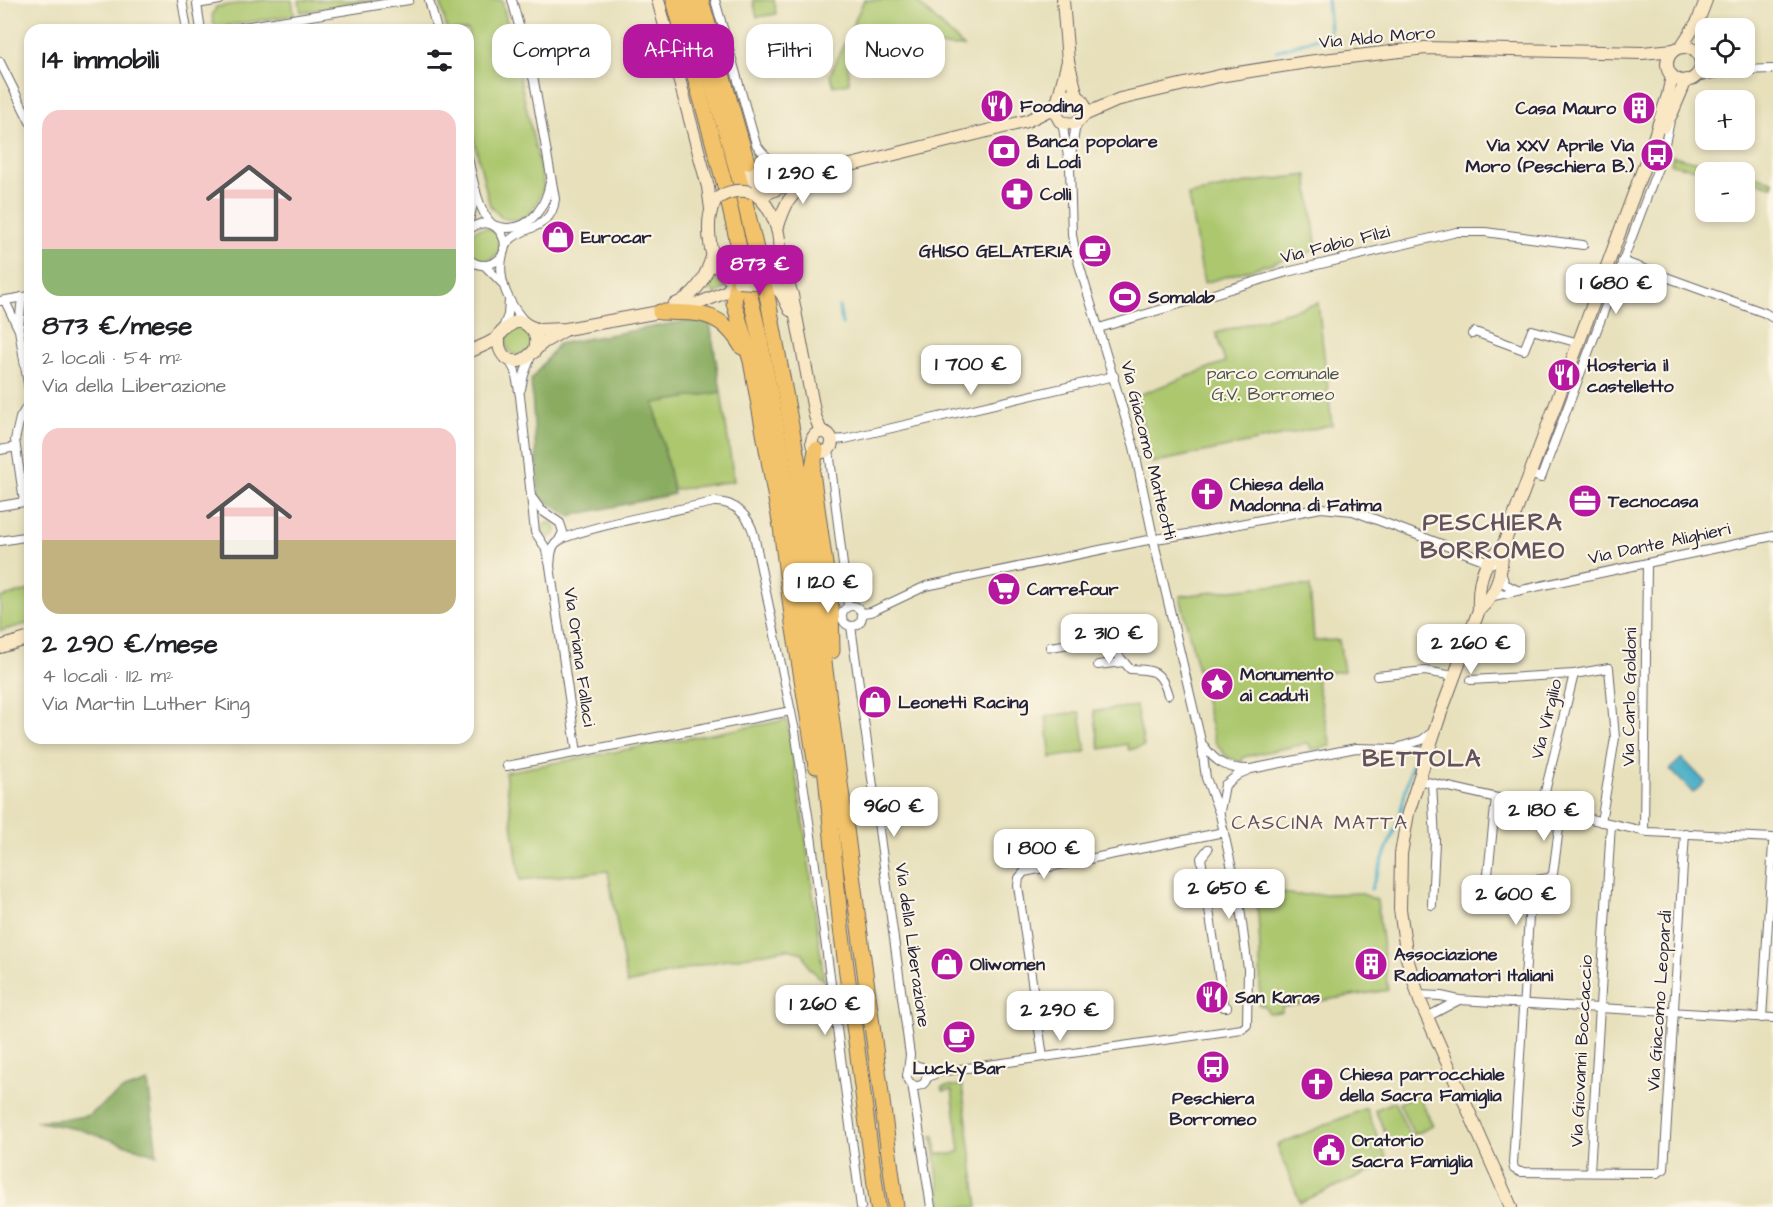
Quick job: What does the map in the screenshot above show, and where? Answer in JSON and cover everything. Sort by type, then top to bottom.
[{"type":"highway","points":[[674,0],[726,193],[759,335],[782,457],[821,725],[841,928]]},
{"type":"highway","points":[[688,0],[739,177],[768,300],[797,458],[896,1207]]},
{"type":"highway","points":[[701,0],[747,162]]},
{"type":"highway","points":[[737,282],[734,303],[751,361],[781,527],[793,622],[841,928],[878,1207]]},
{"type":"highway","points":[[660,312],[703,313],[711,316],[731,331],[751,361]]},
{"type":"highway","points":[[822,444],[812,472],[831,607],[831,642],[852,825],[859,926]]},
{"type":"street","points":[[182,0],[186,24]]},
{"type":"street","points":[[200,24],[197,4],[220,0]]},
{"type":"street","points":[[262,24],[409,0]]},
{"type":"street","points":[[429,0],[435,24]]},
{"type":"street","points":[[474,263],[495,262],[510,240],[541,225],[551,214],[555,199],[534,81],[512,0]]},
{"type":"street","points":[[658,0],[708,187],[715,203]]},
{"type":"street","points":[[715,0],[750,128],[760,150],[772,162],[792,170],[821,173]]},
{"type":"street","points":[[1027,121],[1071,124],[1082,118],[1085,107],[1079,97],[1068,61],[1063,0]]},
{"type":"street","points":[[1699,18],[1706,0]]},
{"type":"street","points":[[1479,610],[1498,585],[1502,549],[1652,146],[1668,96],[1670,73],[1668,59],[1695,25]]},
{"type":"street","name":"Via Aldo Moro","points":[[1082,118],[1120,99],[1219,76],[1306,62],[1425,48],[1642,53],[1677,49]]},
{"type":"street","points":[[1677,49],[1690,48],[1695,53]]},
{"type":"street","points":[[1642,53],[1659,60],[1670,73],[1680,80],[1695,78]]},
{"type":"street","points":[[1061,122],[1056,112],[1068,61]]},
{"type":"street","points":[[0,62],[24,110]]},
{"type":"street","points":[[1755,70],[1773,69]]},
{"type":"street","points":[[1652,146],[1695,74]]},
{"type":"street","points":[[750,128],[747,162],[756,195],[771,214],[779,252],[777,262],[768,279],[750,283],[737,282],[726,277],[719,269],[713,254],[708,226],[715,203],[732,191],[742,190],[756,195],[800,178],[1027,121],[1047,111],[1068,94],[1079,97]]},
{"type":"street","name":"Via Aldo Moro","points":[[1079,97],[1120,99]]},
{"type":"street","points":[[1529,474],[1541,478],[1662,158],[1672,113]]},
{"type":"street","name":"Via Giacomo Matteotti","points":[[1043,1057],[1242,1029],[1247,1025],[1246,944],[1224,832],[1210,784],[1206,778],[1201,741],[1153,539],[1140,473],[1114,376],[1073,242],[1070,168],[1073,138],[1082,118]]},
{"type":"street","name":"Via Giacomo Matteotti","points":[[1061,122],[1070,168]]},
{"type":"street","points":[[776,230],[791,195],[821,173]]},
{"type":"street","points":[[474,182],[486,214],[495,225],[515,227],[534,218],[544,203],[551,175]]},
{"type":"street","points":[[474,199],[476,190]]},
{"type":"street","points":[[474,228],[481,224],[494,226],[503,235],[504,250],[501,265],[503,284],[509,300],[536,337],[537,344],[522,380],[520,396]]},
{"type":"street","name":"Via Fabio Filzi","points":[[1099,328],[1287,272],[1457,232],[1485,232],[1583,245]]},
{"type":"street","name":"Via della Liberazione","points":[[779,252],[780,262],[789,282],[815,416],[832,482],[848,606],[843,611],[842,618],[844,623],[851,626],[910,1054],[919,1071],[908,1079],[916,1085],[931,1207]]},
{"type":"street","points":[[660,312],[681,302],[697,290],[713,254]]},
{"type":"street","points":[[1622,261],[1773,318]]},
{"type":"street","points":[[474,263],[503,284]]},
{"type":"street","name":"Via della Liberazione","points":[[768,279],[782,294],[795,320]]},
{"type":"street","points":[[474,349],[495,340],[512,323],[522,323],[539,330],[566,329],[660,312],[692,306],[726,292],[737,282]]},
{"type":"street","points":[[24,297],[3,301],[19,330],[24,360]]},
{"type":"street","points":[[509,300],[508,315],[499,344],[515,371],[520,396],[536,537],[542,543],[550,566]]},
{"type":"street","points":[[19,330],[24,306]]},
{"type":"street","points":[[474,356],[484,354],[520,361],[566,329]]},
{"type":"street","points":[[1472,334],[1475,332],[1524,350],[1532,330],[1579,343]]},
{"type":"street","points":[[822,444],[1114,376]]},
{"type":"street","points":[[0,506],[24,502],[16,447],[16,427],[24,412]]},
{"type":"street","points":[[0,450],[16,447]]},
{"type":"street","points":[[531,496],[538,507],[557,520],[576,528],[590,529]]},
{"type":"street","points":[[542,543],[557,542],[568,535],[590,529],[714,502],[726,502],[742,512],[748,519],[754,535],[791,711],[810,828],[861,1207]]},
{"type":"street","points":[[862,614],[926,586],[1313,508],[1340,508],[1359,513],[1497,565],[1505,584],[1517,590]]},
{"type":"street","points":[[535,527],[540,520],[557,520]]},
{"type":"street","points":[[550,566],[551,553],[563,532],[557,520]]},
{"type":"street","name":"Via Dante Alighieri","points":[[1491,597],[1773,536]]},
{"type":"street","points":[[0,541],[24,537]]},
{"type":"street","points":[[1502,549],[1488,562],[1483,573],[1479,592],[1479,610],[1434,731],[1408,813],[1403,836],[1400,890],[1406,950],[1418,995],[1511,1207]]},
{"type":"street","name":"Via Carlo Goldoni","points":[[1644,831],[1647,564]]},
{"type":"street","name":"Via Oriana Fallaci","points":[[550,566],[577,753]]},
{"type":"street","points":[[1479,592],[1484,597],[1491,597]]},
{"type":"street","points":[[848,606],[857,607],[862,614],[860,622],[851,626]]},
{"type":"street","points":[[1050,647],[1104,639],[1130,669],[1152,670],[1160,676],[1168,694]]},
{"type":"street","points":[[0,647],[24,640]]},
{"type":"street","points":[[1098,665],[1124,662]]},
{"type":"street","points":[[1471,680],[1574,674],[1609,668],[1615,738],[1601,822]]},
{"type":"street","points":[[1377,676],[1425,671],[1454,676]]},
{"type":"street","name":"Via Virgilio","points":[[1541,808],[1574,674]]},
{"type":"street","points":[[507,766],[791,711]]},
{"type":"street","points":[[1394,749],[1422,740],[1434,731]]},
{"type":"street","name":"Via Giacomo Matteotti","points":[[1201,741],[1223,765]]},
{"type":"street","points":[[1210,784],[1217,787],[1251,769],[1347,750],[1366,748],[1427,752]]},
{"type":"street","points":[[1206,771],[1211,765],[1251,769]]},
{"type":"street","points":[[1220,815],[1230,774],[1223,765]]},
{"type":"street","points":[[1418,780],[1644,831],[1773,838]]},
{"type":"street","points":[[1432,783],[1435,841],[1432,904]]},
{"type":"street","points":[[1486,884],[1496,798]]},
{"type":"street","points":[[1561,813],[1554,874],[1548,878],[1535,880],[1531,886],[1513,1163],[1514,1169],[1520,1172],[1590,1172]]},
{"type":"street","name":"Via Giovanni Boccaccio","points":[[1590,1172],[1611,824]]},
{"type":"street","points":[[916,1085],[919,1071],[939,1072],[1043,1057],[1018,886],[1024,872],[1224,832]]},
{"type":"street","name":"Via Giacomo Leopardi","points":[[1590,1172],[1651,1173],[1663,1171],[1664,1168],[1685,832]]},
{"type":"street","points":[[1762,1018],[1773,844]]},
{"type":"street","points":[[1208,849],[1200,858],[1216,927],[1224,1007],[1227,1007]]},
{"type":"street","points":[[1418,995],[1459,1000],[1773,1018]]},
{"type":"street","points":[[1426,1017],[1459,1000]]},
{"type":"green space","points":[[263,0],[292,0],[294,15],[235,24],[214,24],[212,16],[216,7]]},
{"type":"green space","points":[[299,0],[377,0],[301,12]]},
{"type":"green space","points":[[440,0],[502,0],[507,24],[492,24],[492,78],[520,78],[544,186],[534,207],[518,219],[502,218],[490,206],[474,140],[474,24],[446,24]]},
{"type":"green space","points":[[753,0],[774,0],[776,14],[757,17]]},
{"type":"green space","points":[[864,0],[915,0],[940,24],[853,24]]},
{"type":"green space","points":[[945,29],[964,47],[945,46]]},
{"type":"green space","points":[[845,42],[845,78],[849,78],[849,83],[834,86],[831,78],[833,78],[833,68]]},
{"type":"green space","points":[[754,150],[770,165],[757,173],[751,159]]},
{"type":"green space","points":[[1673,156],[1698,162],[1695,162],[1695,169],[1671,164]]},
{"type":"green space","points":[[776,168],[796,174],[769,187],[759,178]]},
{"type":"green space","points":[[1307,175],[1317,250],[1204,283],[1188,195],[1252,182]]},
{"type":"green space","points":[[1755,176],[1773,181],[1773,186],[1755,182]]},
{"type":"green space","points":[[484,228],[495,233],[500,244],[495,255],[484,260],[474,256],[474,232]]},
{"type":"green space","points":[[712,266],[721,278],[725,289],[715,294],[707,284]]},
{"type":"green space","name":"parco comunale G.V. Borromeo","points":[[1318,303],[1332,425],[1152,463],[1136,396],[1225,362],[1216,333]]},
{"type":"green space","points":[[686,321],[710,323],[721,392],[654,403],[674,494],[569,516],[539,496],[531,380],[558,344]]},
{"type":"green space","points":[[519,329],[528,333],[532,342],[528,351],[519,355],[510,351],[506,342],[510,333]]},
{"type":"green space","points":[[721,392],[734,481],[673,490],[654,403]]},
{"type":"green space","points":[[546,523],[552,523],[556,530],[552,537],[546,537],[542,533],[542,527]]},
{"type":"green space","points":[[1267,586],[1310,586],[1314,641],[1339,640],[1344,671],[1315,674],[1331,746],[1311,750],[1309,743],[1244,757],[1241,762],[1227,757],[1215,742],[1180,596]]},
{"type":"green space","points":[[24,592],[24,625],[0,631],[0,598]]},
{"type":"green space","points":[[1136,706],[1144,746],[1129,750],[1127,744],[1100,749],[1094,711]]},
{"type":"green space","points":[[1080,712],[1086,752],[1051,758],[1046,716]]},
{"type":"green space","points":[[787,720],[806,839],[824,981],[809,968],[803,953],[787,949],[705,964],[627,984],[608,871],[520,880],[505,772]]},
{"type":"green space","points":[[1281,893],[1297,895],[1360,893],[1377,900],[1388,990],[1282,1007],[1282,1012],[1268,1013],[1265,1006],[1259,1005],[1260,950],[1256,895]]},
{"type":"green space","points":[[148,1082],[157,1155],[81,1130],[35,1121],[89,1115],[121,1091]]},
{"type":"green space","points":[[962,1085],[978,1207],[942,1207],[932,1136],[935,1136],[937,1154],[953,1154],[960,1151],[952,1090],[943,1091],[942,1087]]},
{"type":"green space","points":[[1418,1094],[1433,1126],[1414,1135],[1399,1103]]},
{"type":"green space","points":[[1394,1101],[1411,1138],[1392,1147],[1375,1110]]},
{"type":"green space","points":[[1366,1108],[1389,1164],[1300,1202],[1277,1145]]},
{"type":"water","points":[[1682,758],[1705,782],[1693,793],[1670,769]]},
{"type":"waterway","points":[[1276,51],[1327,35],[1330,29],[1327,0]]},
{"type":"waterway","points":[[839,307],[842,324]]},
{"type":"waterway","points":[[1371,889],[1399,818],[1414,755]]},
{"type":"place","name":"Fooding","points":[[997,106]]},
{"type":"place","name":"Casa Mauro","points":[[1639,108]]},
{"type":"place","name":"Banca popolare di Lodi","points":[[1004,151]]},
{"type":"place","name":"Via XXV Aprile Via Moro (Peschiera B.)","points":[[1657,155]]},
{"type":"place","name":"Colli","points":[[1017,194]]},
{"type":"place","name":"Eurocar","points":[[558,237]]},
{"type":"place","name":"GHISO GELATERIA","points":[[1095,251]]},
{"type":"place","name":"Somalab","points":[[1125,297]]},
{"type":"place","name":"Hosteria il castelletto","points":[[1564,375]]},
{"type":"place","name":"Chiesa della Madonna di Fatima","points":[[1207,494]]},
{"type":"place","name":"Tecnocasa","points":[[1585,501]]},
{"type":"place","name":"Carrefour","points":[[1004,589]]},
{"type":"place","name":"Monumento ai caduti","points":[[1217,684]]},
{"type":"place","name":"Leonetti Racing","points":[[875,702]]},
{"type":"place","name":"Oliwomen","points":[[947,964]]},
{"type":"place","name":"Associazione Radioamatori Italiani","points":[[1371,964]]},
{"type":"place","name":"San Karas","points":[[1212,997]]},
{"type":"place","name":"Lucky Bar","points":[[959,1037]]},
{"type":"place","name":"Peschiera Borromeo","points":[[1213,1067]]},
{"type":"place","name":"Chiesa parrocchiale della Sacra Famiglia","points":[[1317,1084]]},
{"type":"place","name":"Oratorio Sacra Famiglia","points":[[1329,1150]]},
{"type":"district","name":"PESCHIERA BORROMEO","points":[[1493,536]]},
{"type":"district","name":"BETTOLA","points":[[1422,758]]},
{"type":"district","name":"CASCINA MATTA","points":[[1320,822]]}]
